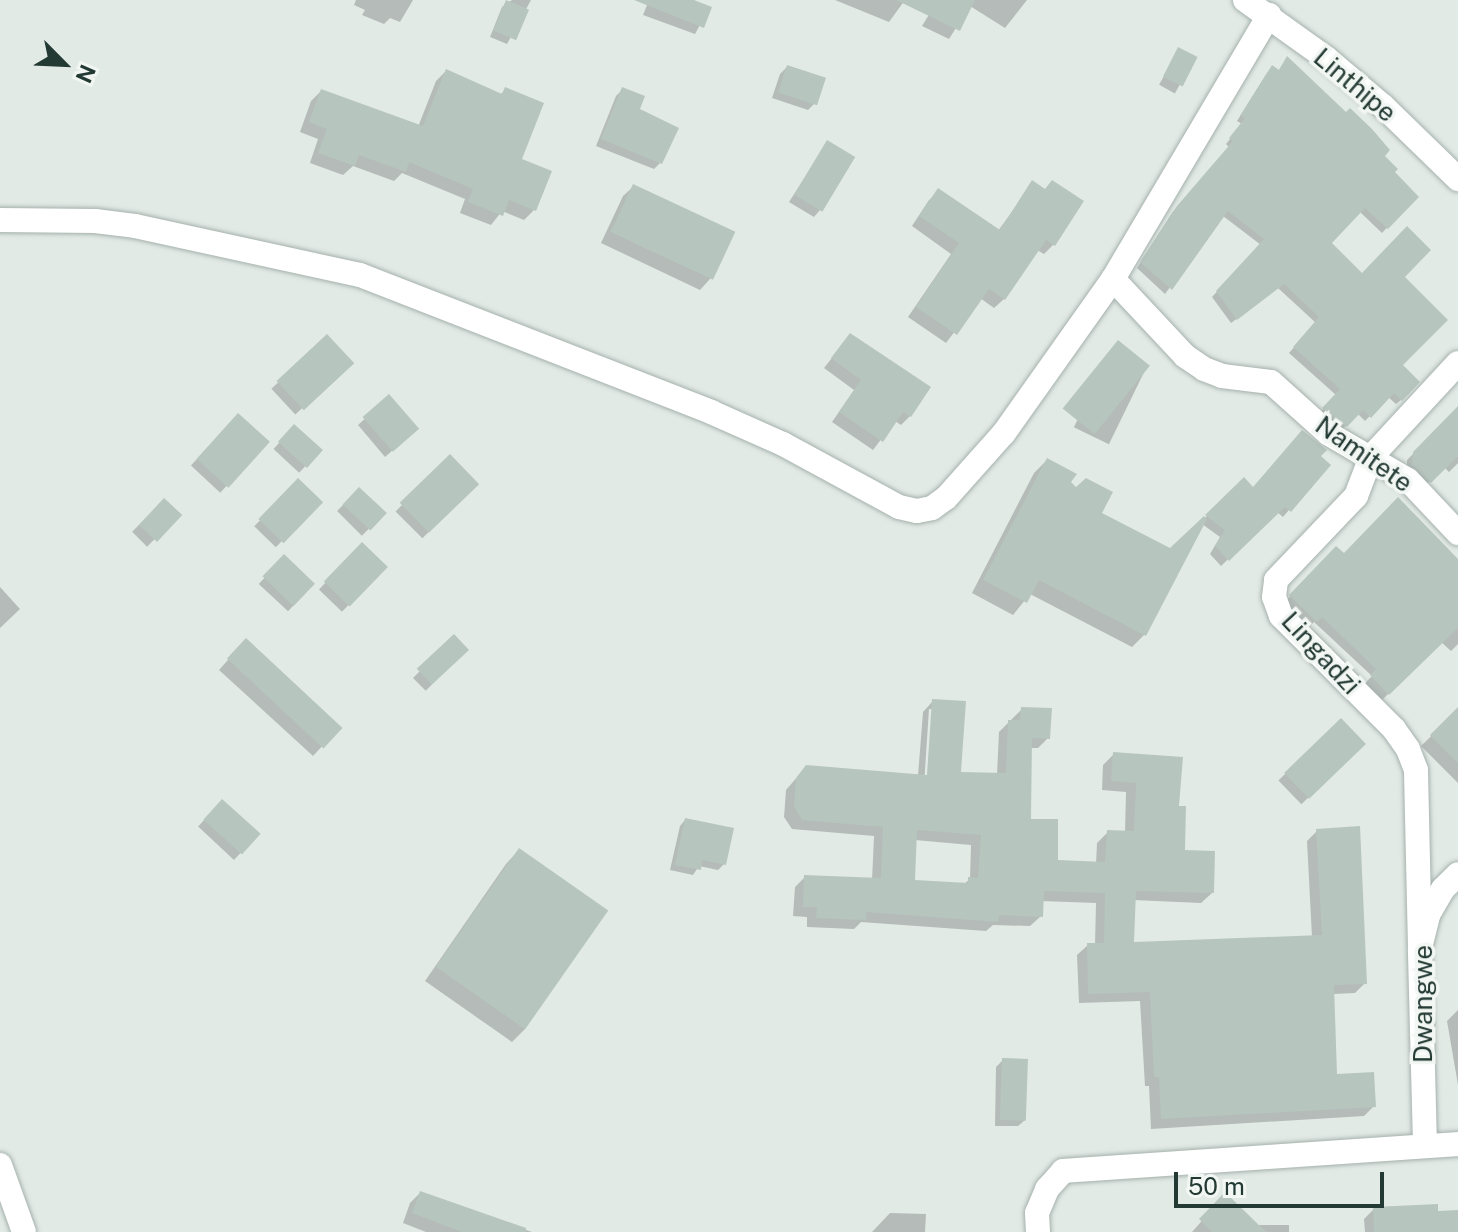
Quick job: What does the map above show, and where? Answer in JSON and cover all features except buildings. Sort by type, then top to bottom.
[{"type":"street","name":"Linthipe","points":[[1245,0],[1269,15],[1383,106],[1458,179]]},
{"type":"street","points":[[0,220],[95,221],[135,226],[360,275],[711,412],[783,444],[899,507],[917,511],[932,508],[946,498],[1004,433],[1113,279],[1269,15]]},
{"type":"street","name":"Namitete","points":[[1113,279],[1185,356],[1204,369],[1271,382],[1329,434],[1408,480],[1458,533]]},
{"type":"street","name":"Lingadzi","points":[[1420,948],[1416,770],[1408,749],[1394,729],[1281,616],[1274,597],[1276,580],[1356,496],[1371,457],[1458,363]]},
{"type":"street","name":"Dwangwe","points":[[1425,1145],[1420,948],[1428,915],[1443,889],[1458,874]]},
{"type":"street","points":[[1038,1232],[1037,1213],[1047,1189],[1063,1171],[1458,1144]]},
{"type":"street","points":[[0,1165],[24,1232]]}]
